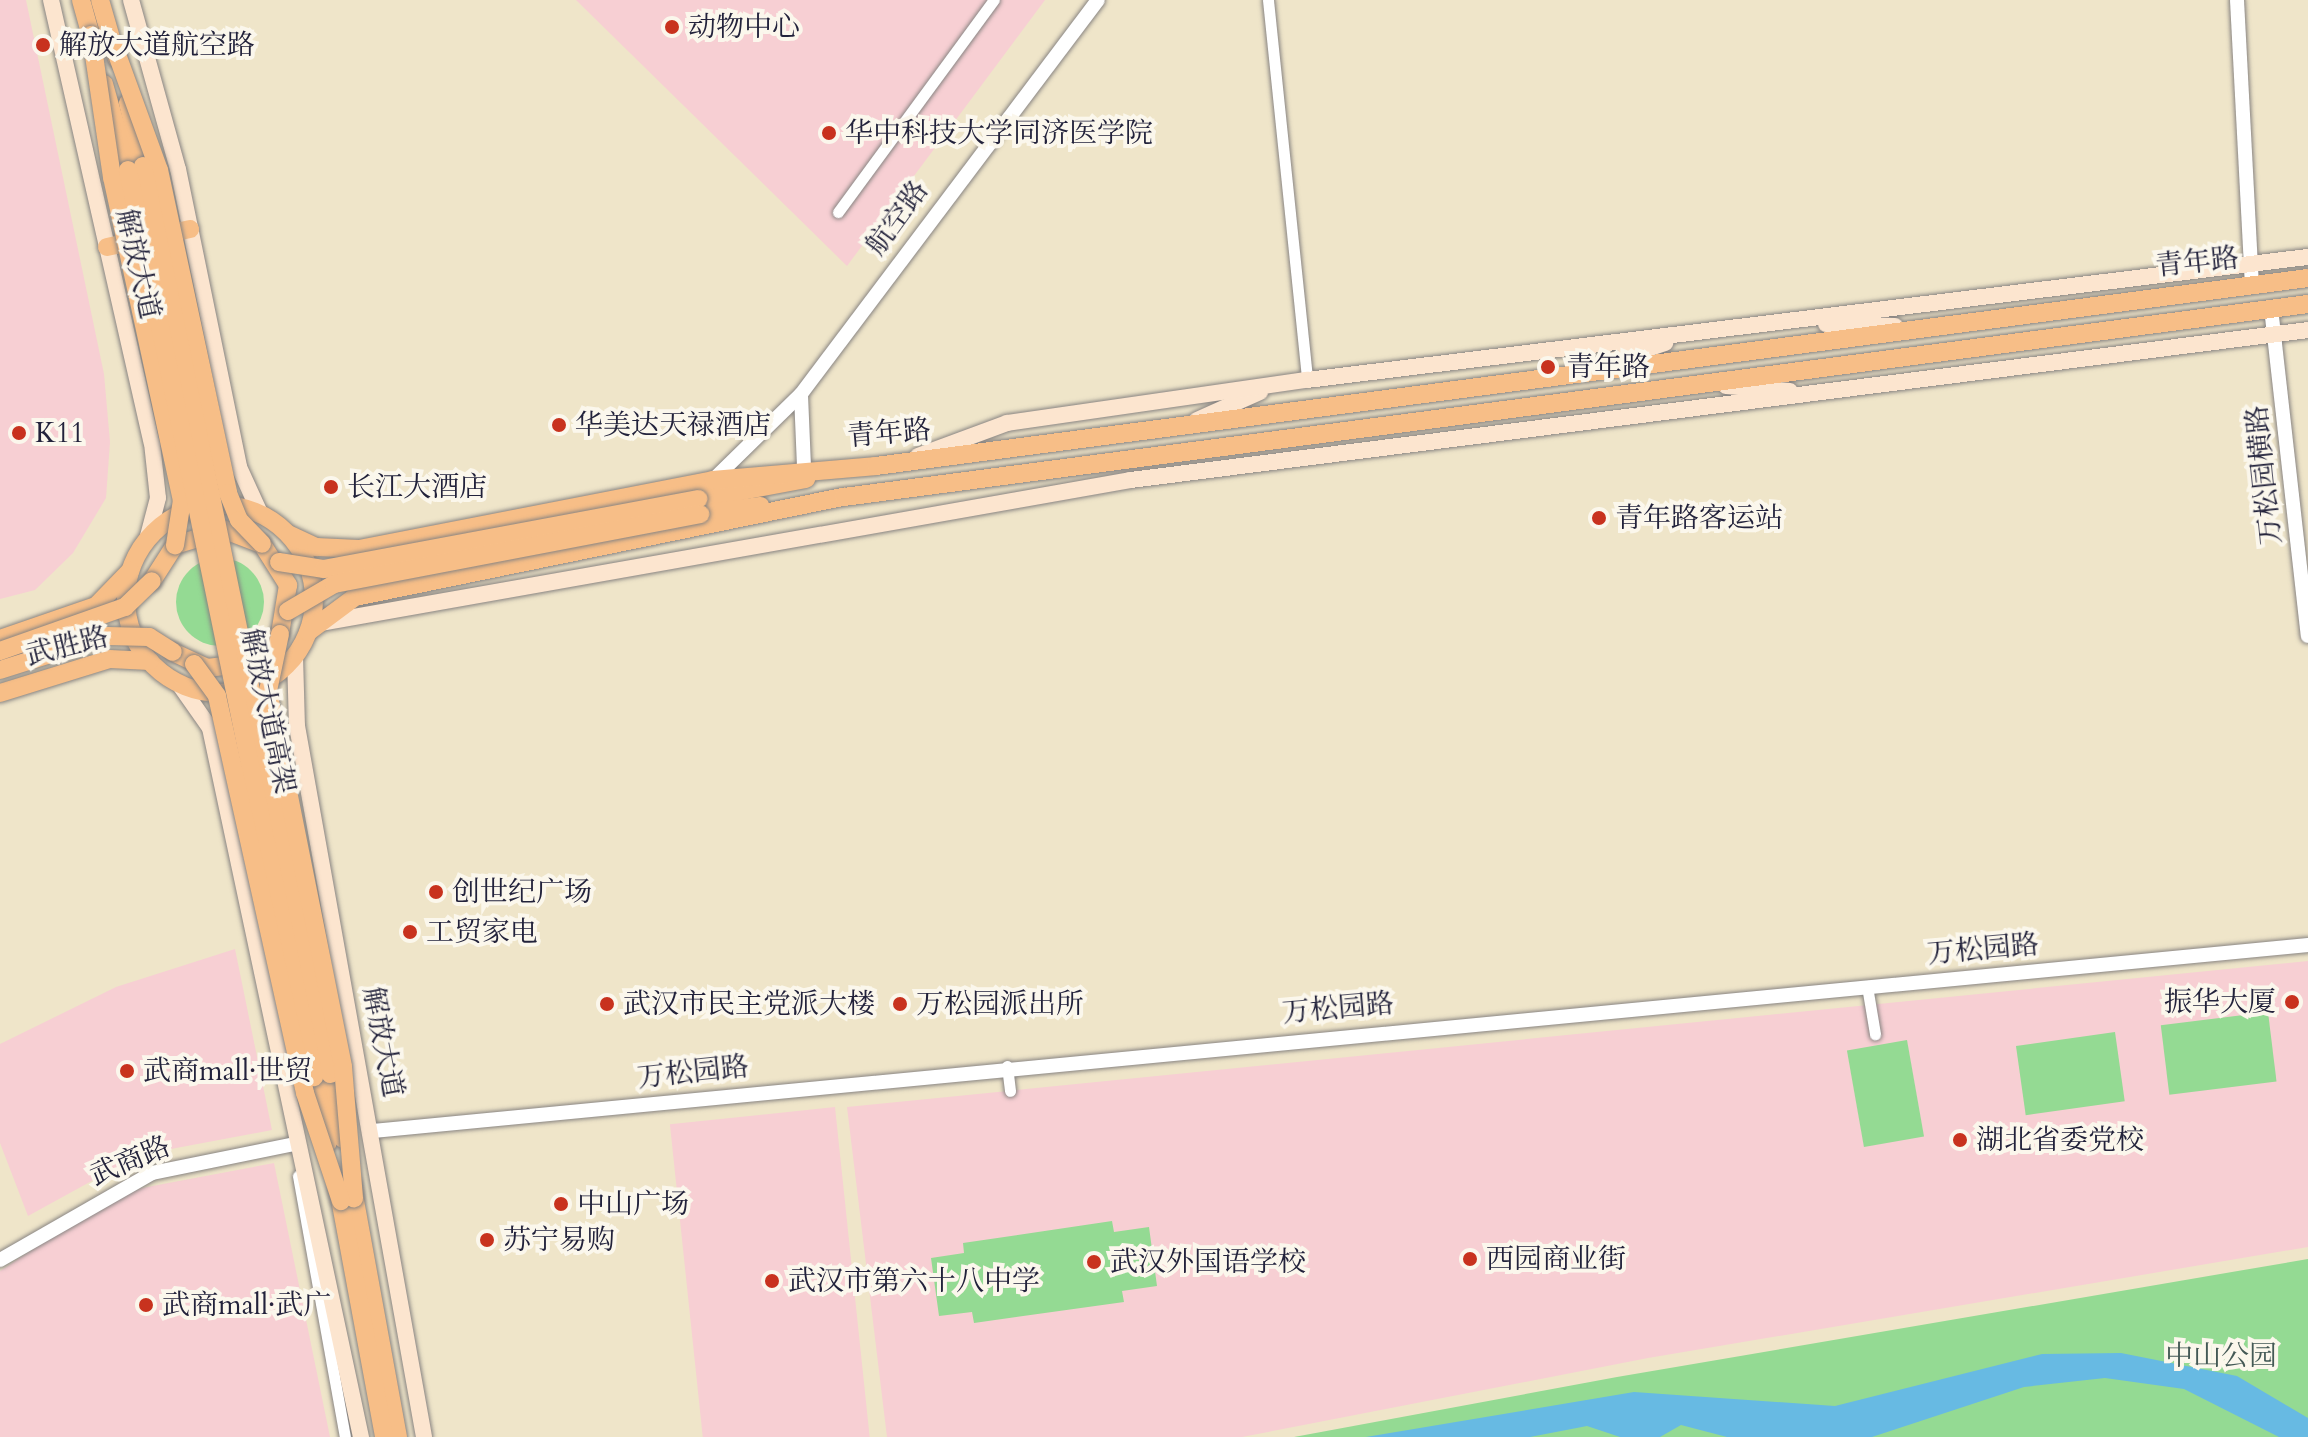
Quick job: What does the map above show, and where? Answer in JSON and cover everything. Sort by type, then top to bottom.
[{"type":"main road","name":"解放大道","points":[[51,0],[158,483],[147,540]]},
{"type":"main road","name":"解放大道高架","points":[[81,0],[128,170],[398,1437]]},
{"type":"main road","name":"解放大道高架","points":[[100,0],[114,46],[348,1200],[384,1437]]},
{"type":"main road","name":"解放大道","points":[[131,0],[190,229],[239,467],[260,513]]},
{"type":"main road","points":[[91,35],[112,177],[182,500],[175,545]]},
{"type":"main road","points":[[114,46],[159,170],[228,493],[239,520],[279,562],[299,570],[335,567],[699,506],[844,497]]},
{"type":"main road","points":[[107,247],[190,229]]},
{"type":"main road","points":[[899,463],[1007,423],[1307,380],[2308,257]]},
{"type":"main road","name":"青年路","points":[[290,535],[346,550],[713,480],[804,467],[876,466],[2308,278]]},
{"type":"main road","name":"青年路","points":[[312,628],[355,597],[844,497],[2308,304]]},
{"type":"main road","points":[[1777,322],[1925,327]]},
{"type":"main road","points":[[312,628],[1149,478],[2308,330]]},
{"type":"main road","points":[[1578,372],[1697,332]]},
{"type":"main road","points":[[1188,424],[1279,384]]},
{"type":"main road","points":[[1704,384],[1825,393]]},
{"type":"main road","points":[[288,611],[334,584],[876,466]]},
{"type":"main road","points":[[1029,471],[1149,478]]},
{"type":"main road","points":[[179,684],[209,693],[245,690],[295,656],[312,628],[314,590],[290,535],[260,513],[202,506],[171,519],[147,540],[131,568],[129,621],[150,661],[179,684],[210,728],[295,1144],[321,1228],[361,1437]]},
{"type":"main road","points":[[0,651],[125,607],[175,545],[212,530],[262,544]]},
{"type":"main road","points":[[279,562],[288,611],[268,691],[343,1067],[348,1200]]},
{"type":"main road","name":"武胜路","points":[[0,639],[96,606],[131,568]]},
{"type":"main road","points":[[0,670],[122,634],[158,641],[194,664],[217,696],[302,1084],[348,1200]]},
{"type":"main road","points":[[194,664],[221,669],[249,663],[280,634]]},
{"type":"main road","name":"解放大道","points":[[295,656],[297,726],[373,1131],[424,1437]]},
{"type":"main road","name":"武胜路","points":[[0,693],[110,659],[150,661]]},
{"type":"street","points":[[838,212],[994,0]]},
{"type":"street","name":"航空路","points":[[713,480],[801,394],[1098,0]]},
{"type":"street","points":[[1268,0],[1307,380]]},
{"type":"street","points":[[2237,0],[2252,284]]},
{"type":"street","name":"万松园横路","points":[[2271,308],[2308,636]]},
{"type":"street","points":[[801,394],[804,467]]},
{"type":"street","name":"万松园路","points":[[373,1131],[1007,1066],[2308,945]]},
{"type":"street","points":[[1867,986],[1875,1034]]},
{"type":"street","points":[[1007,1066],[1010,1091]]},
{"type":"street","points":[[295,1144],[345,1437]]},
{"type":"street","name":"武商路","points":[[0,1260],[152,1173],[295,1144]]},
{"type":"shaded area","points":[[0,0],[26,0],[104,374],[110,442],[106,498],[73,553],[35,590],[0,599]]},
{"type":"shaded area","name":"华中科技大学同济医学院","points":[[576,0],[1045,0],[847,266]]},
{"type":"shaded area","name":"武商mall·世贸","points":[[235,949],[272,1130],[139,1155],[28,1216],[0,1143],[0,1044],[116,987]]},
{"type":"shaded area","points":[[2308,961],[2308,1247],[1648,1358],[1242,1437],[887,1437],[847,1107]]},
{"type":"shaded area","name":"武汉市第六十八中学","points":[[835,1107],[870,1437],[703,1437],[670,1124]]},
{"type":"shaded area","name":"武商mall·武广","points":[[274,1163],[330,1437],[0,1437],[0,1271],[94,1209],[142,1188]]},
{"type":"green space","points":[[211,558],[229,558],[245,565],[257,577],[264,593],[264,611],[257,627],[245,639],[229,646],[211,646],[195,639],[183,627],[176,611],[176,593],[183,577],[195,565]]},
{"type":"green space","points":[[2268,1012],[2277,1081],[2169,1095],[2161,1025]]},
{"type":"green space","points":[[2115,1032],[2125,1101],[2026,1115],[2016,1046]]},
{"type":"green space","points":[[1907,1040],[1924,1137],[1864,1147],[1847,1051]]},
{"type":"green space","points":[[1112,1221],[1114,1232],[1149,1227],[1157,1286],[1122,1291],[1124,1302],[974,1323],[972,1312],[939,1316],[931,1258],[964,1253],[963,1243]]},
{"type":"green space","name":"中山公园","points":[[2308,1259],[2308,1437],[1294,1437],[1617,1377]]},
{"type":"water","points":[[2121,1353],[2237,1376],[2308,1418],[2308,1437],[2279,1437],[2184,1389],[2105,1378],[2024,1387],[1872,1437],[1727,1437],[1681,1425],[1660,1437],[1620,1437],[1587,1426],[1530,1437],[1366,1437],[1634,1392],[1835,1406],[2042,1354]]},
{"type":"place","name":"动物中心","points":[[672,27]]},
{"type":"place","name":"解放大道航空路","points":[[43,45]]},
{"type":"place","name":"华中科技大学同济医学院","points":[[829,133]]},
{"type":"place","name":"青年路","points":[[1548,367]]},
{"type":"place","name":"华美达天禄酒店","points":[[559,425]]},
{"type":"place","name":"K11","points":[[19,433]]},
{"type":"place","name":"长江大酒店","points":[[331,487]]},
{"type":"place","name":"青年路客运站","points":[[1599,518]]},
{"type":"place","name":"创世纪广场","points":[[436,892]]},
{"type":"place","name":"工贸家电","points":[[410,932]]},
{"type":"place","name":"振华大厦","points":[[2292,1002]]},
{"type":"place","name":"武汉市民主党派大楼","points":[[607,1004]]},
{"type":"place","name":"万松园派出所","points":[[900,1004]]},
{"type":"place","name":"武商mall·世贸","points":[[127,1071]]},
{"type":"place","name":"湖北省委党校","points":[[1960,1140]]},
{"type":"place","name":"中山广场","points":[[561,1204]]},
{"type":"place","name":"苏宁易购","points":[[487,1240]]},
{"type":"place","name":"西园商业街","points":[[1470,1259]]},
{"type":"place","name":"武汉外国语学校","points":[[1094,1262]]},
{"type":"place","name":"武汉市第六十八中学","points":[[772,1281]]},
{"type":"place","name":"武商mall·武广","points":[[146,1305]]}]
